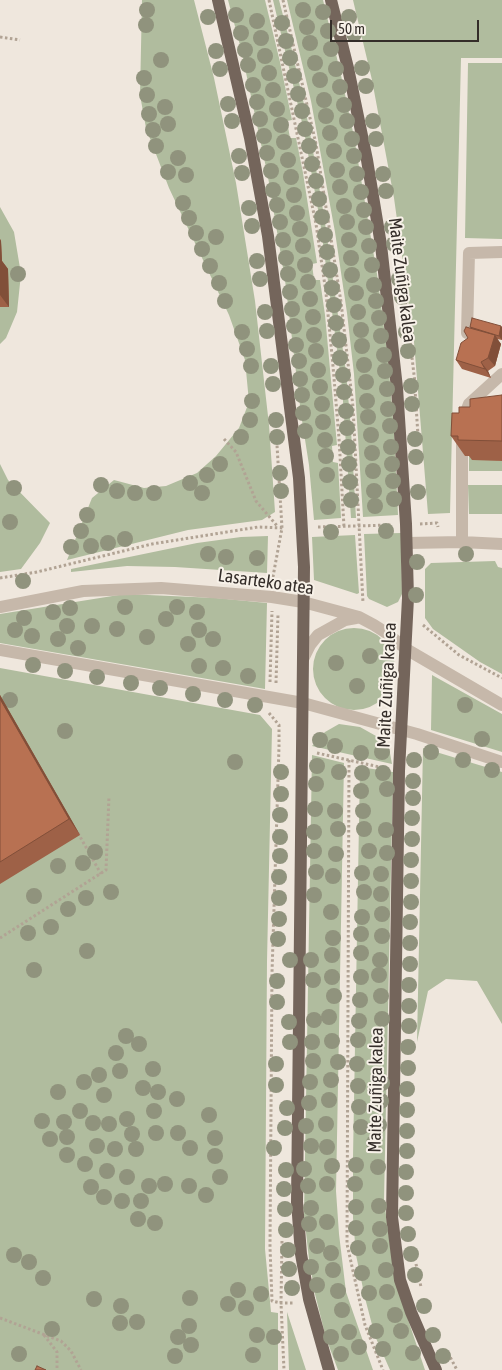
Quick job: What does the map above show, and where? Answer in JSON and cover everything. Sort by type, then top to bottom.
[{"type":"main road","points":[[218,0],[250,138],[268,236],[299,478],[304,567],[297,1202],[301,1254],[309,1299],[329,1370]]},
{"type":"main road","name":"Maite Zuñiga kalea","points":[[331,0],[348,68],[367,160],[381,245],[397,388],[407,543],[408,598],[399,771],[392,1218],[400,1280],[411,1312],[436,1370]]},
{"type":"street","points":[[467,334],[469,253],[502,252]]},
{"type":"street","points":[[462,542],[462,422],[469,404],[502,374]]},
{"type":"street","points":[[407,543],[462,542],[502,544]]},
{"type":"street","name":"Lasarteko atea","points":[[0,607],[83,591],[161,588],[272,597],[303,602],[359,617],[388,634],[406,649],[502,705]]},
{"type":"street","points":[[303,659],[318,635],[345,620],[359,617]]},
{"type":"street","points":[[0,650],[303,703],[417,734],[502,762]]},
{"type":"path","points":[[0,578],[37,572],[152,544],[258,527],[344,527],[340,448],[326,293],[316,224],[268,0]]},
{"type":"path","points":[[283,0],[316,144],[342,302],[353,407],[363,603]]},
{"type":"path","points":[[0,37],[20,40]]},
{"type":"path","points":[[224,439],[236,452],[256,501],[280,528]]},
{"type":"path","points":[[276,439],[280,528],[272,581],[269,712],[279,725],[279,746],[272,972],[270,1247],[272,1301],[281,1303],[294,1302]]},
{"type":"path","points":[[423,625],[459,655],[502,678]]},
{"type":"path","points":[[279,746],[287,748]]},
{"type":"path","points":[[349,760],[347,1244],[365,1325],[383,1370]]},
{"type":"path","points":[[0,938],[106,870],[109,796]]},
{"type":"path","points":[[75,827],[100,874]]},
{"type":"path","points":[[415,1257],[422,1290]]},
{"type":"path","points":[[0,1318],[61,1341],[71,1351],[82,1370]]},
{"type":"path","points":[[44,1335],[57,1352],[57,1370]]},
{"type":"path","points":[[446,1350],[457,1370]]},
{"type":"green space","points":[[142,0],[194,0],[214,78],[236,183],[255,301],[269,425],[275,512],[262,520],[188,530],[67,560],[92,498],[114,480],[144,488],[166,486],[197,473],[216,456],[239,428],[249,402],[245,360],[229,315],[169,188],[146,128],[140,95]]},
{"type":"green space","points":[[228,0],[265,0],[280,62],[292,120],[287,121],[290,138],[296,138],[303,173],[317,263],[312,264],[314,280],[320,280],[325,315],[337,445],[332,446],[333,462],[338,463],[341,518],[314,520],[309,465],[285,280],[268,177],[241,49]]},
{"type":"green space","points":[[273,0],[279,0],[291,46],[309,127],[324,216],[346,372],[356,518],[351,518],[342,387],[320,221],[304,131]]},
{"type":"green space","points":[[287,0],[323,0],[341,75],[354,137],[377,274],[388,359],[398,515],[363,517],[354,374],[347,313],[335,232],[311,101]]},
{"type":"green space","points":[[353,0],[502,0],[502,58],[461,58],[450,513],[428,514],[414,342],[394,198],[372,80]]},
{"type":"green space","points":[[468,63],[502,63],[502,239],[465,238]]},
{"type":"green space","points":[[0,207],[14,232],[21,274],[17,312],[6,338],[0,344]]},
{"type":"green space","points":[[469,455],[502,461],[502,471],[469,471]]},
{"type":"green space","points":[[0,464],[8,480],[50,523],[40,543],[21,569],[0,572]]},
{"type":"green space","points":[[468,485],[502,485],[502,514],[469,514]]},
{"type":"green space","points":[[401,533],[402,594],[398,602],[387,607],[369,599],[367,596],[364,534]]},
{"type":"green space","points":[[355,535],[359,593],[357,594],[314,580],[312,537]]},
{"type":"green space","points":[[268,536],[267,573],[127,566],[71,572],[71,569],[197,543],[241,537]]},
{"type":"green space","points":[[495,561],[498,567],[502,568],[502,674],[480,662],[433,629],[425,618],[425,569],[431,563]]},
{"type":"green space","points":[[125,594],[216,598],[267,603],[265,689],[0,643],[0,614]]},
{"type":"green space","points":[[354,628],[370,631],[383,640],[392,653],[395,669],[392,685],[383,698],[370,707],[354,710],[338,707],[325,698],[316,685],[313,669],[316,653],[325,640],[338,631]]},
{"type":"green space","points":[[0,668],[260,715],[272,729],[267,961],[265,1249],[271,1312],[278,1313],[278,1370],[0,1370]]},
{"type":"green space","points":[[432,675],[502,714],[502,752],[431,730]]},
{"type":"green space","points":[[339,724],[360,727],[376,736],[389,748],[392,764],[312,746],[325,732]]},
{"type":"green space","points":[[423,748],[502,772],[502,1024],[477,981],[446,979],[428,991],[417,1042]]},
{"type":"green space","points":[[312,755],[344,763],[336,1191],[346,1292],[373,1370],[338,1370],[326,1338],[315,1294],[304,1215]]},
{"type":"green space","points":[[360,767],[393,772],[384,1200],[395,1281],[425,1370],[390,1370],[375,1336],[356,1255],[353,1218],[353,1157]]},
{"type":"green space","points":[[287,1312],[306,1370],[289,1370]]},
{"type":"building","points":[[472,318],[501,326],[499,336],[470,327]]},
{"type":"building","points":[[466,327],[495,335],[488,358],[481,362],[485,369],[456,360],[461,343],[468,338],[464,331]]},
{"type":"building","points":[[502,395],[502,441],[458,440],[458,436],[451,436],[452,413],[459,413],[459,407],[470,407],[470,399]]},
{"type":"building","points":[[0,699],[69,819],[0,862]]},
{"type":"building","points":[[37,1366],[46,1370],[35,1370]]}]
